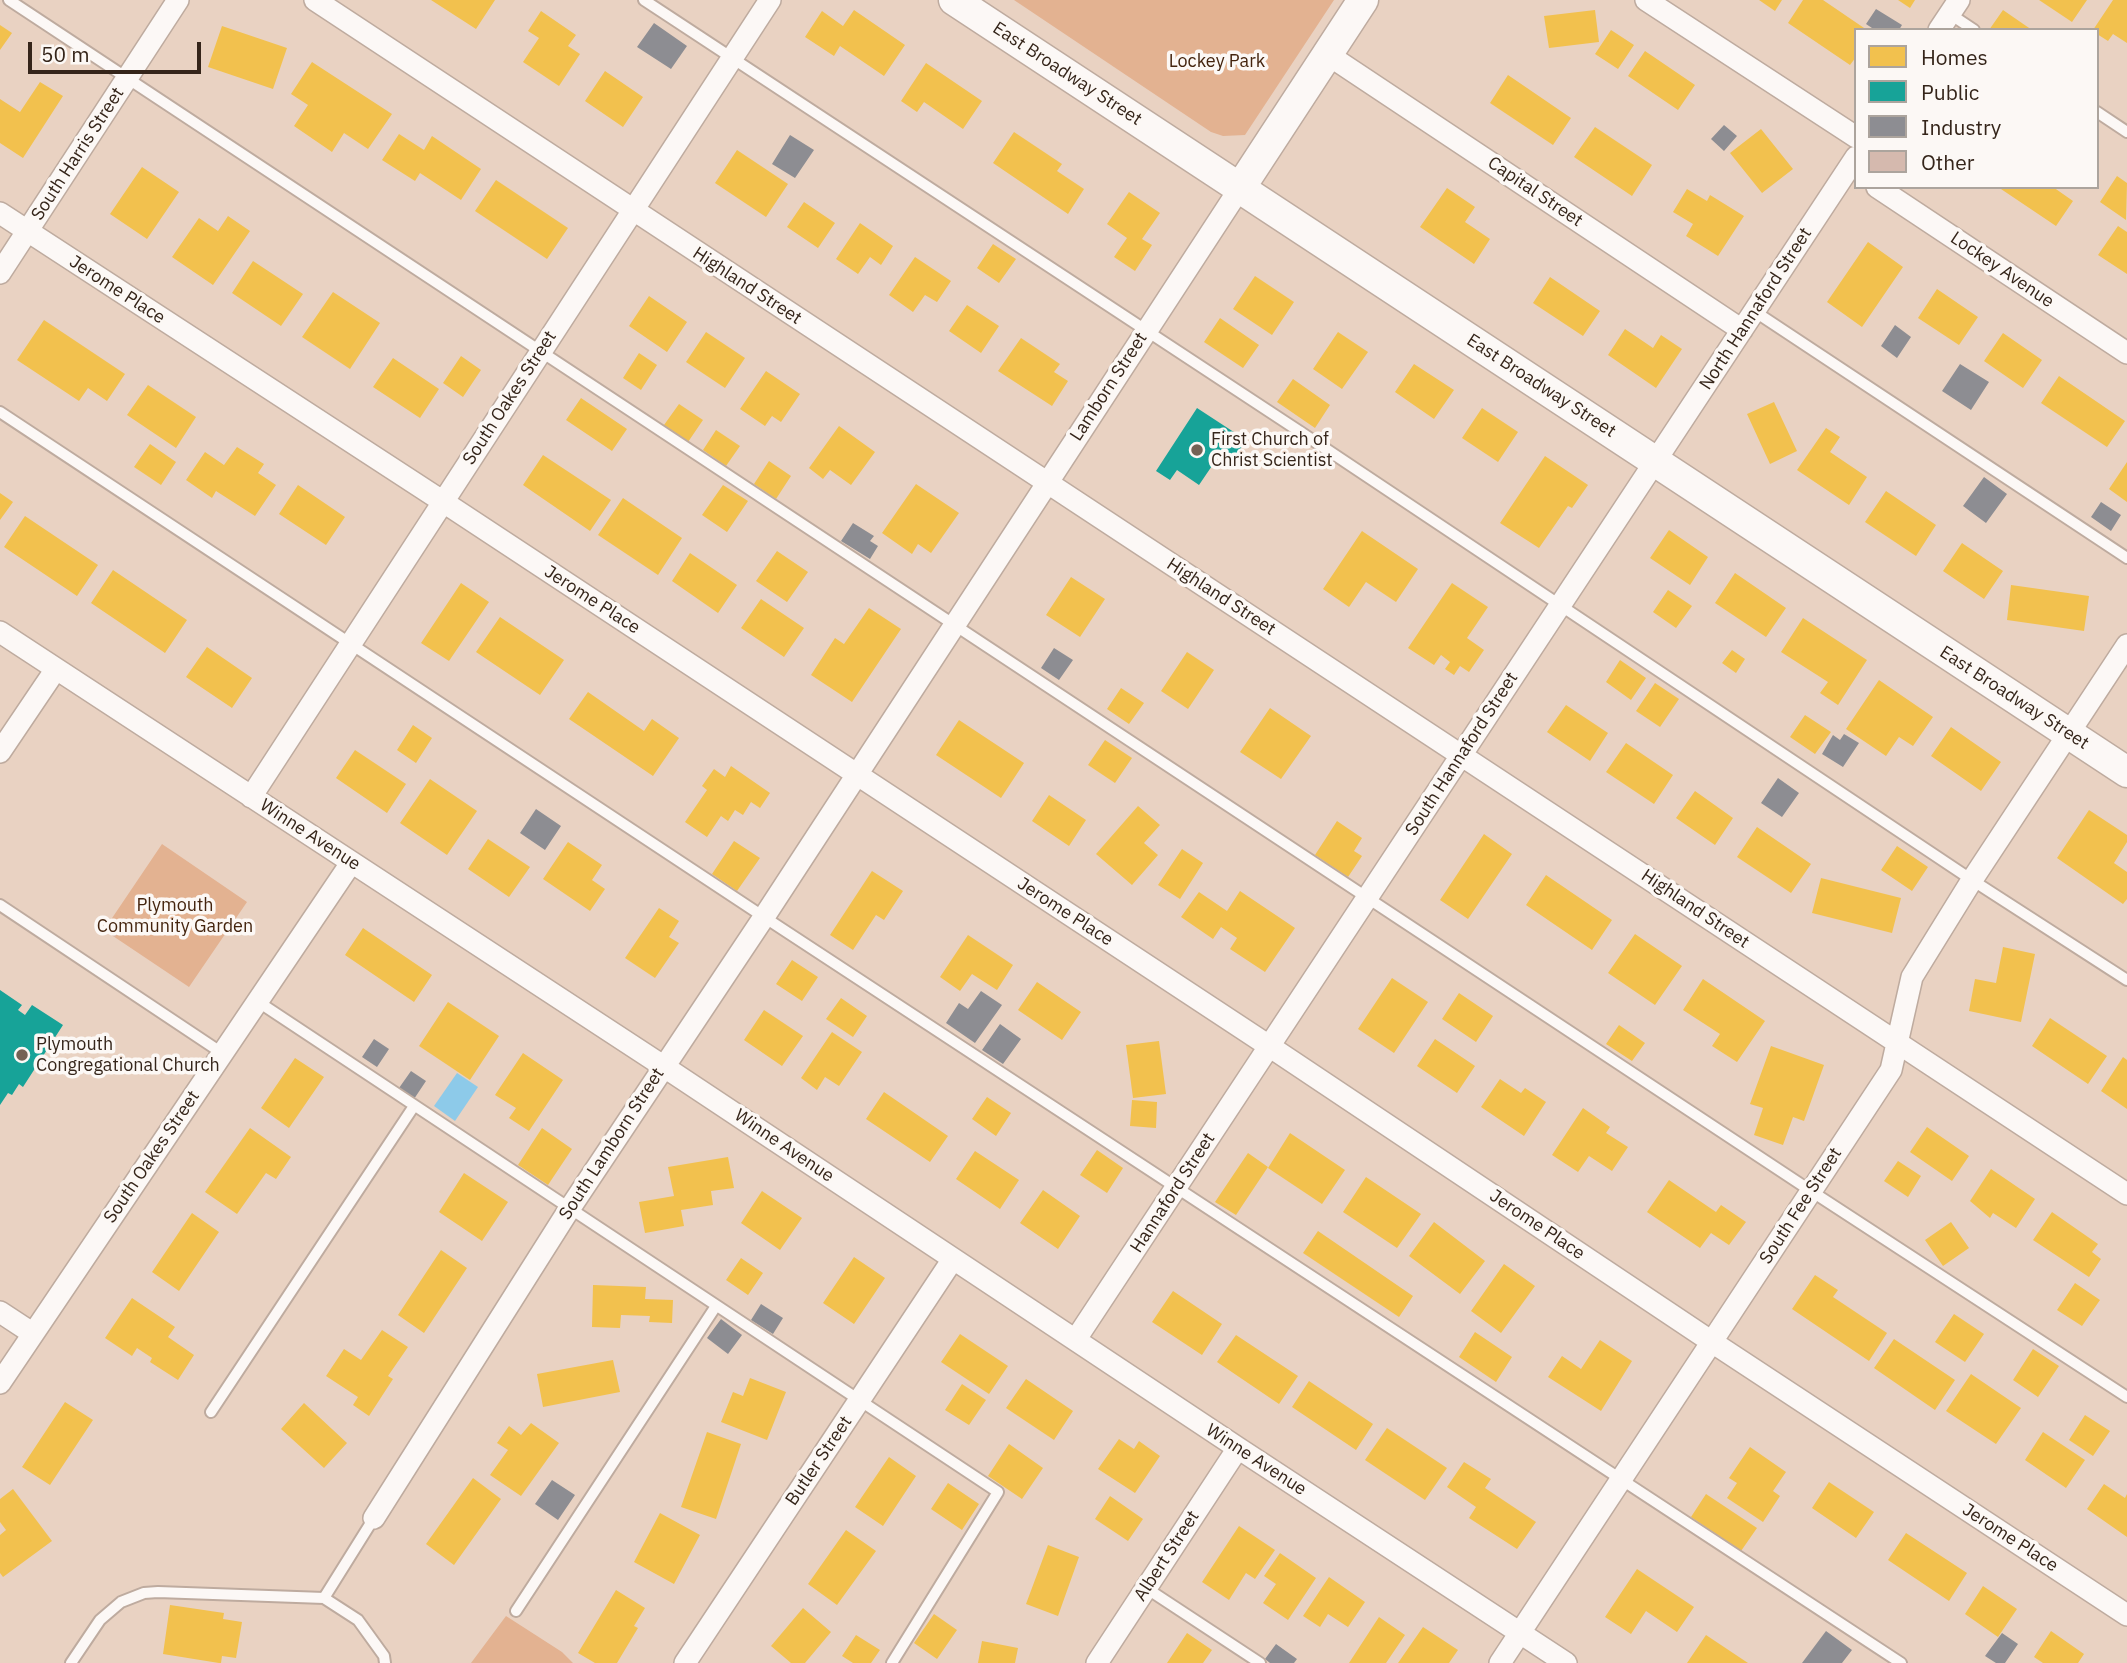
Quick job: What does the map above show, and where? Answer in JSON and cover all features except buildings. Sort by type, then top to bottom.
[{"type":"street","name":"South Harris Street","points":[[0,273],[178,0]]},
{"type":"street","name":"Highland Street","points":[[315,0],[2127,1194]]},
{"type":"street","name":"South Oakes Street","points":[[251,797],[770,0]]},
{"type":"street","name":"East Broadway Street","points":[[954,0],[2127,772]]},
{"type":"street","name":"Lamborn Street","points":[[856,774],[1363,0]]},
{"type":"street","points":[[1646,0],[1854,136]]},
{"type":"street","name":"Capital Street","points":[[1327,54],[1742,330]]},
{"type":"street","name":"North Hannaford Street","points":[[1655,461],[1853,166]]},
{"type":"street","name":"Lockey Avenue","points":[[1880,189],[2127,353]]},
{"type":"street","name":"Jerome Place","points":[[0,213],[1269,1046],[2127,1615]]},
{"type":"street","name":"South Hannaford Street","points":[[1269,1046],[1655,461]]},
{"type":"street","name":"Winne Avenue","points":[[0,632],[1566,1663]]},
{"type":"street","name":"South Fee Street","points":[[1500,1663],[1891,1070],[1912,977],[1972,880],[2127,645]]},
{"type":"street","points":[[0,752],[56,669]]},
{"type":"street","name":"South Lamborn Street","points":[[374,1518],[570,1209],[856,774]]},
{"type":"street","name":"South Oakes Street","points":[[0,1383],[351,863]]},
{"type":"street","name":"Hannaford Street","points":[[1076,1339],[1269,1046]]},
{"type":"street","name":"Butler Street","points":[[685,1663],[953,1259]]},
{"type":"street","points":[[0,1312],[32,1334]]},
{"type":"street","name":"Albert Street","points":[[1097,1663],[1238,1448]]},
{"type":"lane","points":[[9,0],[2127,1397]]},
{"type":"lane","points":[[644,0],[2127,980]]},
{"type":"lane","points":[[1950,14],[1971,28]]},
{"type":"lane","points":[[2099,113],[2127,132]]},
{"type":"lane","points":[[1754,311],[2127,558]]},
{"type":"lane","points":[[0,412],[1901,1663]]},
{"type":"lane","points":[[0,905],[222,1053]]},
{"type":"lane","points":[[257,1002],[998,1492],[892,1663]]},
{"type":"lane","points":[[211,1412],[414,1106]]},
{"type":"lane","points":[[516,1611],[716,1306]]},
{"type":"lane","points":[[324,1598],[374,1518]]},
{"type":"lane","points":[[1146,1588],[1260,1663]]},
{"type":"lane","points":[[71,1663],[100,1620],[121,1602],[144,1593],[158,1592],[324,1598],[358,1620],[384,1656],[385,1663]]},
{"type":"green space","name":"Lockey Park","points":[[1014,0],[1334,0],[1245,135],[1223,136],[1211,132]]},
{"type":"green space","name":"Plymouth Community Garden","points":[[162,844],[247,902],[189,987],[104,930]]},
{"type":"green space","points":[[506,1616],[562,1652],[573,1663],[471,1663]]},
{"type":"water","points":[[457,1073],[478,1087],[455,1121],[434,1106]]},
{"type":"place","name":"First Church of Christ Scientist","points":[[1197,450]]},
{"type":"place","name":"Plymouth Congregational Church","points":[[22,1055]]}]
